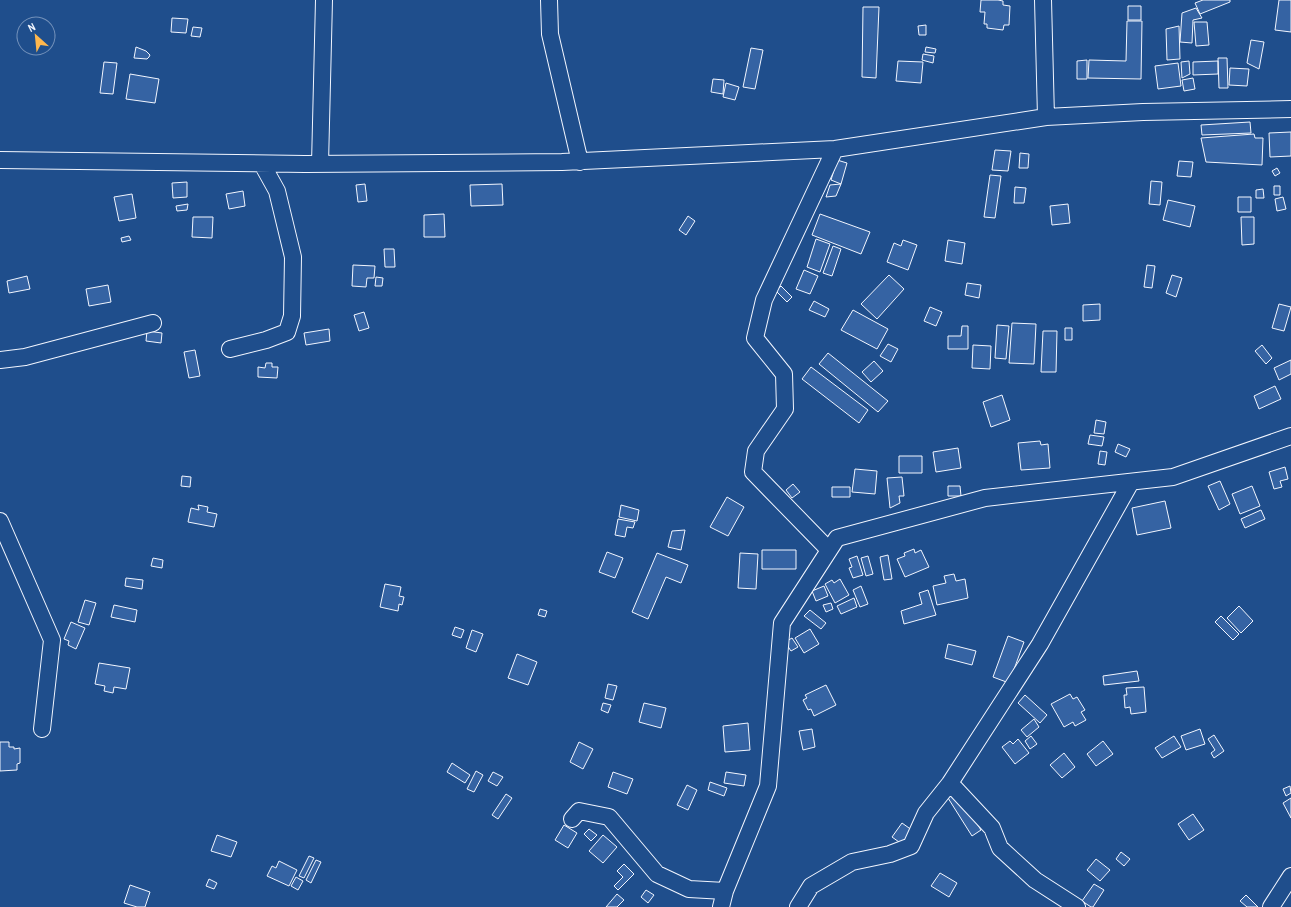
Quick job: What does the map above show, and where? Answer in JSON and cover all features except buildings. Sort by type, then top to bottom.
[{"type":"street","points":[[320,164],[324,0]]},
{"type":"street","points":[[549,0],[550,34],[580,162]]},
{"type":"street","points":[[1043,0],[1046,117]]},
{"type":"street","points":[[0,160],[262,164],[580,162],[835,149],[1046,117],[1143,112],[1291,109]]},
{"type":"street","points":[[829,550],[753,472],[756,451],[785,409],[784,374],[755,338],[764,300],[835,149]]},
{"type":"street","points":[[230,349],[266,340],[287,332],[292,316],[293,256],[277,191],[262,164]]},
{"type":"street","points":[[0,360],[26,357],[153,323]]},
{"type":"street","points":[[721,907],[725,891],[768,786],[782,623],[837,538],[985,498],[1173,477],[1291,436]]},
{"type":"street","points":[[798,907],[811,886],[852,862],[890,854],[911,846],[926,813],[950,783],[1040,644],[1131,482]]},
{"type":"street","points":[[0,520],[52,640],[42,729]]},
{"type":"street","points":[[950,783],[992,828],[1000,848],[1035,880],[1076,907]]},
{"type":"street","points":[[572,819],[579,811],[609,816],[657,874],[689,889],[725,891]]},
{"type":"street","points":[[1271,907],[1291,876]]}]
